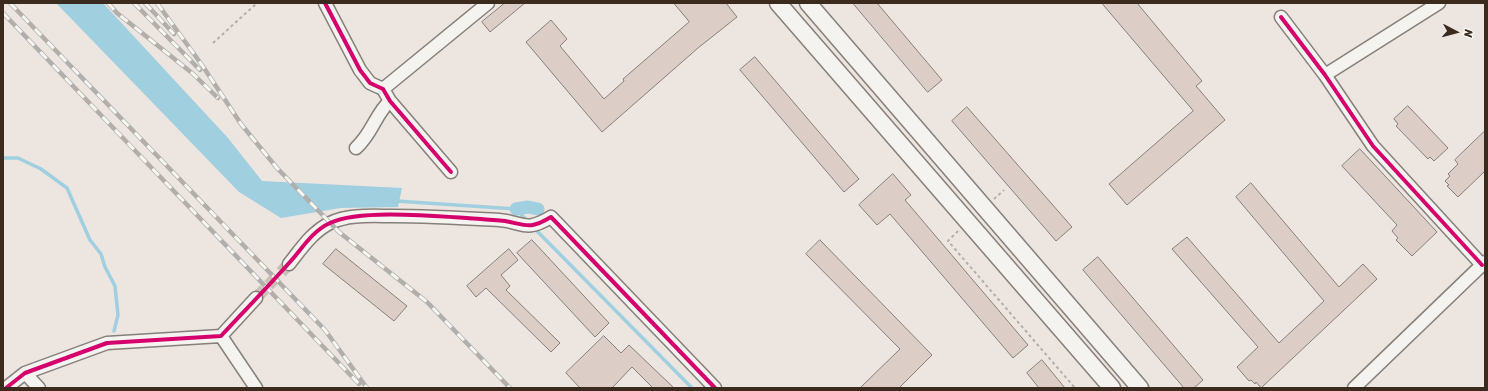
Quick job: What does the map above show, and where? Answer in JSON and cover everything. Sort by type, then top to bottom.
[{"type":"main road","points":[[778,3],[1112,388]]},
{"type":"main road","points":[[808,3],[1140,388]]},
{"type":"street","points":[[325,3],[360,70],[370,83],[383,89],[390,101],[451,172]]},
{"type":"street","points":[[383,89],[488,3]]},
{"type":"street","points":[[1325,75],[1439,3]]},
{"type":"street","points":[[1281,17],[1325,75],[1372,146],[1483,264],[1354,388]]},
{"type":"street","points":[[356,148],[366,139],[384,106],[390,101]]},
{"type":"street","points":[[289,264],[319,230],[330,223],[353,217],[414,216],[501,220],[526,226],[541,223],[551,217],[715,388]]},
{"type":"street","points":[[6,388],[24,373],[107,343],[221,336],[256,298]]},
{"type":"street","points":[[221,336],[256,388]]},
{"type":"street","points":[[24,373],[39,388]]},
{"type":"path","points":[[213,43],[257,3]]},
{"type":"path","points":[[948,241],[1075,388]]},
{"type":"water","points":[[56,3],[103,3],[228,138],[262,181],[402,188],[398,207],[341,208],[281,218],[239,192]]},
{"type":"building","points":[[505,3],[525,3],[490,32],[482,22]]},
{"type":"building","points":[[674,3],[726,3],[737,17],[698,48],[602,132],[526,42],[551,20],[567,39],[560,46],[604,99],[624,81],[623,79],[689,22]]},
{"type":"building","points":[[853,3],[877,3],[942,80],[928,92]]},
{"type":"building","points":[[1102,3],[1137,3],[1202,81],[1196,86],[1225,120],[1127,205],[1109,184],[1193,111]]},
{"type":"building","points":[[755,57],[859,179],[844,192],[740,70]]},
{"type":"building","points":[[1408,106],[1448,148],[1434,161],[1430,157],[1428,159],[1396,126],[1398,124],[1394,119]]},
{"type":"building","points":[[967,107],[1072,227],[1056,241],[952,121]]},
{"type":"building","points":[[1485,131],[1485,171],[1458,197],[1447,186],[1449,185],[1445,181],[1450,176],[1448,174],[1458,164],[1455,160]]},
{"type":"building","points":[[1360,149],[1437,232],[1412,256],[1396,240],[1398,238],[1392,231],[1397,225],[1342,166]]},
{"type":"building","points":[[893,174],[911,195],[905,200],[1028,345],[1013,358],[890,214],[877,225],[859,205]]},
{"type":"building","points":[[1251,183],[1339,287],[1363,264],[1377,279],[1261,388],[1256,382],[1255,384],[1251,380],[1249,381],[1237,367],[1258,347],[1172,249],[1187,237],[1279,343],[1324,301],[1236,197]]},
{"type":"building","points":[[532,240],[609,323],[595,337],[517,253]]},
{"type":"building","points":[[820,240],[932,355],[899,388],[860,388],[900,349],[806,254]]},
{"type":"building","points":[[336,249],[407,306],[394,321],[323,264]]},
{"type":"building","points":[[509,249],[518,260],[501,275],[510,286],[506,290],[560,343],[551,352],[486,288],[476,297],[467,286]]},
{"type":"building","points":[[1098,257],[1203,380],[1194,388],[1184,388],[1083,270]]},
{"type":"building","points":[[604,336],[621,353],[629,345],[674,388],[653,388],[632,367],[612,388],[580,388],[566,373]]},
{"type":"building","points":[[1042,360],[1065,388],[1039,388],[1027,373]]},
{"type":"waterway","points":[[3,158],[18,158],[41,169],[67,188],[90,240],[101,254],[105,267],[115,286],[118,315],[114,331]]},
{"type":"waterway","points":[[396,201],[516,209],[528,222]]},
{"type":"waterway","points":[[516,209],[528,207],[538,209]]},
{"type":"waterway","points":[[534,228],[692,388]]},
{"type":"tunnel","points":[[256,298],[289,264]]},
{"type":"railway","points":[[10,3],[325,330],[367,388]]},
{"type":"railway","points":[[108,3],[117,13],[192,73],[218,98]]},
{"type":"railway","points":[[134,3],[200,70]]},
{"type":"railway","points":[[145,3],[174,34]]},
{"type":"railway","points":[[157,3],[202,65],[241,124],[277,168],[339,232],[427,302],[510,388]]},
{"type":"railway","points":[[3,13],[359,384]]},
{"type":"cycle path","points":[[325,3],[360,70],[370,83],[383,89],[390,101],[451,172]]},
{"type":"cycle path","points":[[1281,17],[1325,75],[1373,146],[1482,265]]},
{"type":"cycle path","points":[[6,388],[25,373],[107,343],[221,336],[308,241],[324,226],[344,218],[382,215],[425,215],[505,221],[523,225],[538,224],[551,217],[715,388]]}]
